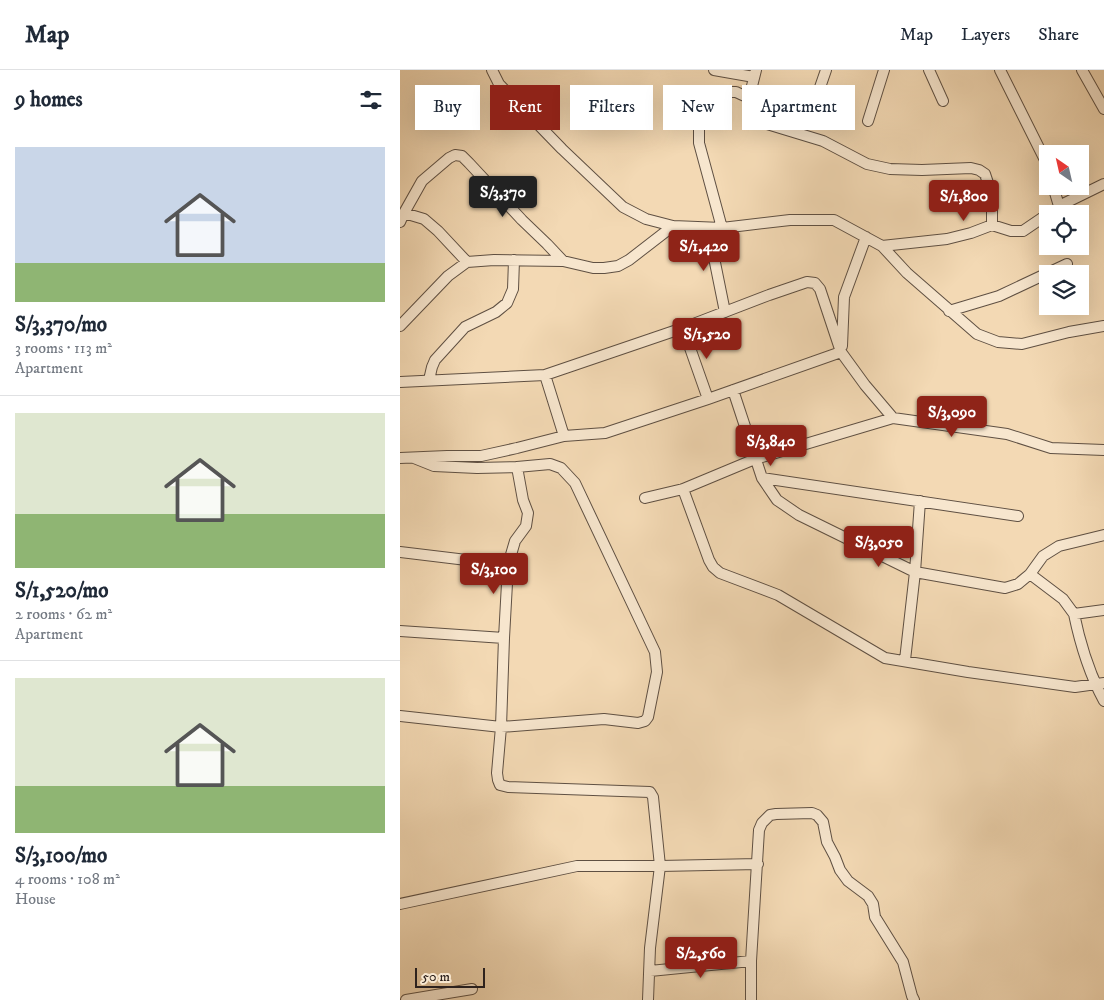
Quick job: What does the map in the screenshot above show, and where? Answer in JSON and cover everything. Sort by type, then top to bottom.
[{"type":"street","points":[[492,70],[500,84],[562,149],[623,207],[646,219],[673,226],[708,228],[790,220],[834,220],[882,246],[907,274],[977,334],[998,342],[1022,344],[1069,332],[1104,326]]},
{"type":"street","points":[[714,70],[755,73]]},
{"type":"street","points":[[820,85],[825,70]]},
{"type":"street","points":[[868,121],[884,70]]},
{"type":"street","points":[[1000,70],[1039,148]]},
{"type":"street","points":[[1082,70],[1104,110]]},
{"type":"street","points":[[932,71],[944,101]]},
{"type":"street","points":[[722,228],[699,143],[698,120],[703,107],[715,97],[725,92],[736,92],[742,95]]},
{"type":"street","points":[[787,130],[823,141],[867,164],[890,169],[971,168],[979,170],[984,174],[992,195],[992,225]]},
{"type":"street","points":[[467,262],[424,219],[402,217],[422,181],[455,155],[462,156],[563,261]]},
{"type":"street","points":[[1062,205],[1104,184]]},
{"type":"street","points":[[882,246],[948,239],[992,225],[1011,232],[1023,231],[1039,220]]},
{"type":"street","points":[[400,326],[448,276],[467,262],[514,260],[563,261],[593,268],[618,266],[629,260],[673,226]]},
{"type":"street","points":[[708,228],[725,312]]},
{"type":"street","points":[[841,352],[844,297],[866,237]]},
{"type":"street","points":[[429,380],[435,360],[465,327],[496,312],[507,303],[513,289],[514,260]]},
{"type":"street","points":[[949,311],[999,296],[1067,264]]},
{"type":"street","points":[[400,382],[545,375],[683,328],[808,282],[815,283],[820,289],[841,352],[865,385],[893,418]]},
{"type":"street","points":[[683,328],[708,399]]},
{"type":"street","points":[[400,458],[481,456],[564,436],[605,433],[841,352]]},
{"type":"street","points":[[545,375],[564,436]]},
{"type":"street","points":[[733,390],[762,478],[777,500],[799,516],[915,572],[1005,588],[1018,584],[1030,574],[1043,556],[1059,546],[1104,535]]},
{"type":"street","points":[[645,498],[682,489],[755,459],[893,418],[1007,434],[1051,448],[1104,450]]},
{"type":"street","points":[[400,716],[501,727],[604,719],[638,723],[645,721],[648,717],[657,672],[655,652],[575,484],[561,468],[550,464],[477,468],[434,466],[414,458]]},
{"type":"street","points":[[517,467],[523,500],[528,513],[526,526],[516,541],[508,565],[498,780],[500,785],[508,787],[650,792],[653,797],[660,866],[650,948],[648,1000]]},
{"type":"street","points":[[762,478],[1018,516]]},
{"type":"street","points":[[682,489],[709,560],[720,573],[778,595],[885,658],[1075,687],[1100,684]]},
{"type":"street","points":[[905,660],[915,572],[920,501]]},
{"type":"street","points":[[400,552],[508,565]]},
{"type":"street","points":[[1030,574],[1063,599],[1074,614],[1077,628],[1100,684],[1104,700]]},
{"type":"street","points":[[1074,614],[1104,610]]},
{"type":"street","points":[[400,631],[504,638]]},
{"type":"street","points":[[751,1000],[751,961],[759,830],[762,823],[770,815],[805,812],[817,815],[823,822],[827,842],[840,870],[848,880],[868,896],[873,904],[875,917],[903,962],[912,999]]},
{"type":"street","points":[[400,904],[577,866],[758,864]]},
{"type":"street","points":[[650,971],[751,961]]},
{"type":"street","points":[[406,1000],[472,989]]}]
